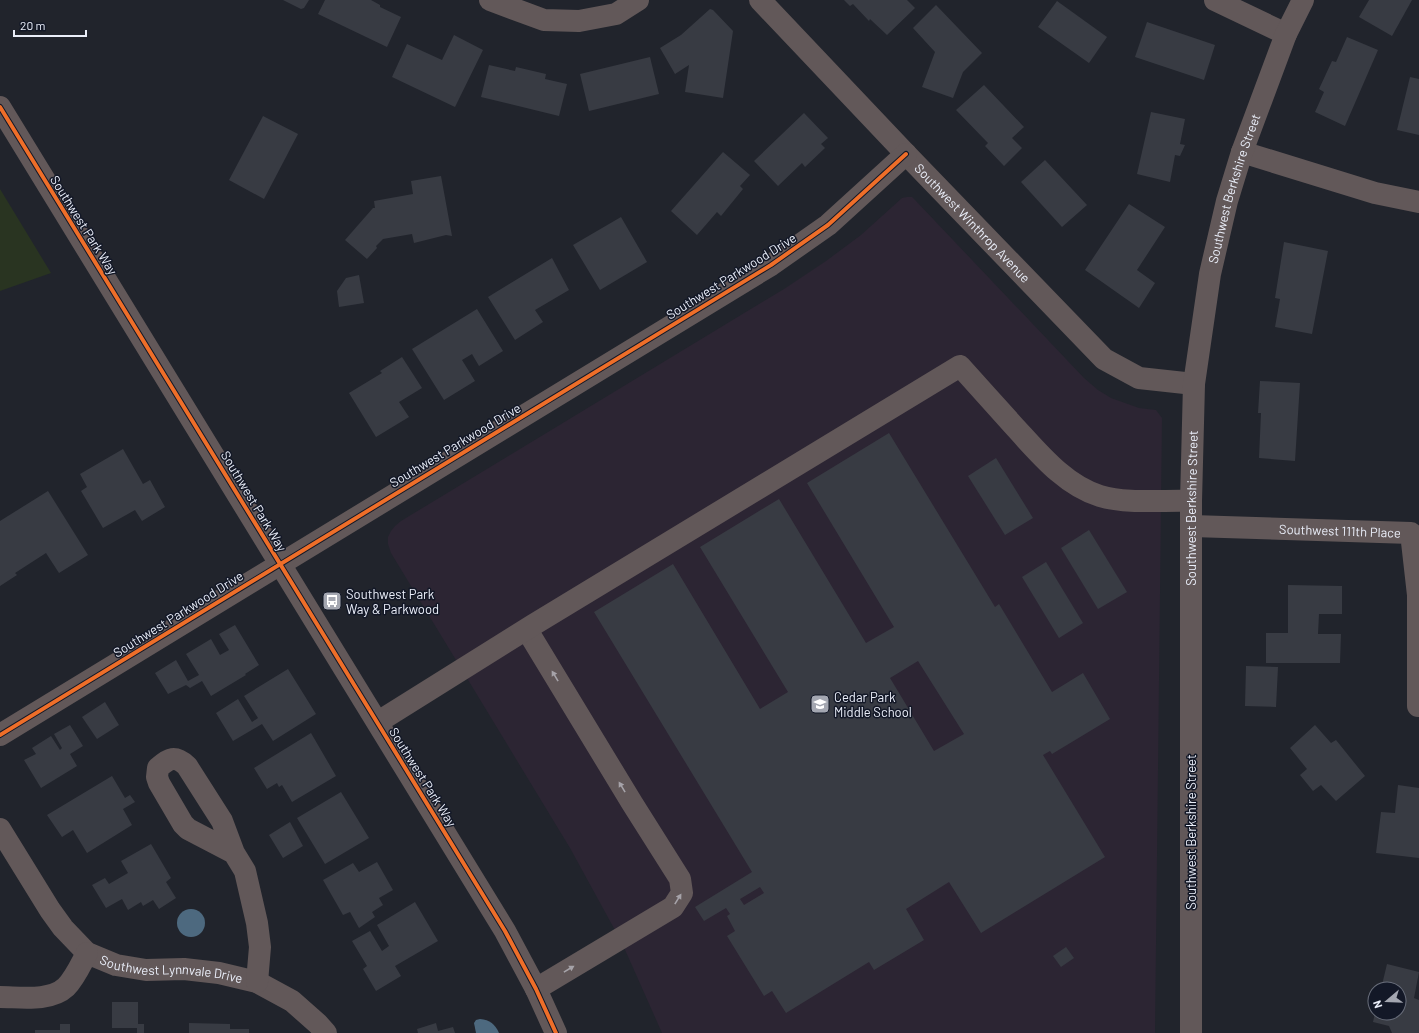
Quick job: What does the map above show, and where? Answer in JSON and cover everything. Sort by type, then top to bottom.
[{"type":"street","points":[[490,0],[544,20],[579,21],[616,14],[638,0]]},
{"type":"street","name":"Southwest Winthrop Avenue","points":[[760,0],[1104,359],[1139,378],[1194,384]]},
{"type":"street","points":[[1215,0],[1286,34]]},
{"type":"street","name":"Southwest Berkshire Street","points":[[1191,1033],[1191,501],[1194,384],[1210,274],[1227,201],[1242,152],[1286,34],[1303,0]]},
{"type":"street","name":"Southwest Park Way","points":[[0,107],[501,925],[536,989],[556,1033]]},
{"type":"street","points":[[1242,152],[1375,193],[1419,202]]},
{"type":"street","name":"Southwest Parkwood Drive","points":[[0,735],[771,265],[828,224],[906,154]]},
{"type":"street","points":[[378,722],[960,366],[1036,450],[1058,471],[1077,486],[1099,496],[1122,500],[1191,501]]},
{"type":"street","name":"Southwest 111th Place","points":[[1192,526],[1411,533],[1418,595],[1418,706]]},
{"type":"street","points":[[527,630],[680,879],[682,893],[672,908],[536,989]]},
{"type":"street","name":"Southwest Lynnvale Drive","points":[[0,829],[50,910],[63,928],[87,953],[116,965],[146,970],[184,970],[219,973],[257,982],[292,1001],[326,1033]]},
{"type":"street","name":"Southwest Lynnvale Drive","points":[[234,852],[245,871],[257,923],[260,947],[257,982]]},
{"type":"street","name":"Southwest Lynnvale Drive","points":[[0,996],[42,997],[55,994],[66,987],[87,953]]},
{"type":"shaded area","name":"Cedar Park Middle School","points":[[912,197],[916,201],[1084,378],[1098,390],[1111,398],[1139,408],[1156,410],[1162,418],[1155,1033],[662,1033],[622,943],[570,848],[391,553],[388,544],[388,537],[391,531],[401,521],[784,289],[861,235],[902,198]]},
{"type":"green space","points":[[0,189],[51,273],[0,291]]},
{"type":"water","points":[[191,909],[201,913],[205,923],[201,933],[191,937],[181,933],[177,923],[181,913]]},
{"type":"water","points":[[476,1020],[487,1020],[492,1023],[499,1033],[476,1033],[474,1023]]},
{"type":"building","points":[[283,0],[309,0],[304,8],[301,9]]},
{"type":"building","points":[[325,0],[371,0],[380,5],[380,7],[401,17],[387,47],[318,14]]},
{"type":"building","points":[[844,0],[907,0],[915,8],[887,35],[870,19],[869,21],[853,4],[850,6]]},
{"type":"building","points":[[1369,0],[1412,0],[1392,36],[1359,17]]},
{"type":"building","points":[[1057,1],[1107,37],[1089,63],[1038,27]]},
{"type":"building","points":[[936,5],[982,53],[963,72],[953,98],[922,87],[935,52],[913,28]]},
{"type":"building","points":[[710,9],[713,10],[733,31],[723,98],[685,92],[689,65],[675,74],[660,48],[681,35]]},
{"type":"building","points":[[1147,22],[1215,45],[1204,80],[1135,57]]},
{"type":"building","points":[[454,35],[483,50],[455,107],[392,77],[407,44],[442,60]]},
{"type":"building","points":[[1347,37],[1378,50],[1345,126],[1315,112],[1324,92],[1319,89],[1332,61],[1336,62]]},
{"type":"building","points":[[650,57],[659,94],[589,111],[580,74]]},
{"type":"building","points":[[489,65],[515,71],[516,67],[546,74],[545,79],[567,84],[559,116],[481,97]]},
{"type":"building","points":[[1410,77],[1419,79],[1419,135],[1397,130]]},
{"type":"building","points":[[984,85],[1024,127],[1012,138],[1022,148],[1004,166],[985,146],[988,143],[956,110]]},
{"type":"building","points":[[1151,112],[1185,119],[1180,144],[1185,145],[1180,156],[1175,155],[1170,182],[1137,174]]},
{"type":"building","points":[[804,113],[828,138],[821,144],[825,148],[805,167],[802,163],[778,186],[754,161]]},
{"type":"building","points":[[263,116],[298,134],[264,199],[229,180]]},
{"type":"building","points":[[723,152],[750,175],[740,186],[743,189],[721,216],[717,212],[697,235],[671,211]]},
{"type":"building","points":[[1045,160],[1087,205],[1062,227],[1021,182]]},
{"type":"building","points":[[441,176],[452,236],[446,235],[414,243],[412,234],[383,239],[367,259],[345,240],[373,208],[375,208],[374,201],[413,194],[411,181]]},
{"type":"building","points":[[1129,204],[1165,227],[1137,270],[1155,283],[1139,308],[1085,270]]},
{"type":"building","points":[[621,217],[647,262],[600,290],[573,245]]},
{"type":"building","points":[[1284,242],[1328,251],[1312,334],[1275,327],[1280,299],[1275,298]]},
{"type":"building","points":[[552,258],[569,290],[535,310],[543,322],[515,340],[488,297]]},
{"type":"building","points":[[359,275],[364,303],[339,307],[337,291],[346,278]]},
{"type":"building","points":[[477,309],[503,351],[479,366],[472,354],[462,360],[475,381],[444,400],[412,349]]},
{"type":"building","points":[[402,357],[422,388],[399,402],[409,417],[376,437],[349,393],[382,373],[380,371]]},
{"type":"building","points":[[1260,381],[1300,383],[1295,461],[1259,458],[1261,413],[1258,413]]},
{"type":"building","points":[[889,433],[995,607],[999,604],[1052,692],[1083,673],[1110,719],[1052,754],[1050,751],[1043,755],[1105,857],[981,933],[949,882],[906,909],[924,940],[874,970],[869,962],[786,1013],[772,991],[764,996],[727,936],[735,931],[727,916],[730,914],[726,908],[704,921],[695,907],[752,872],[594,612],[673,564],[760,709],[788,692],[700,547],[779,499],[866,643],[894,627],[807,483]],"holes":[[[918,661],[964,734],[934,751],[890,678]],[[760,887],[764,893],[744,905],[740,899]]]},
{"type":"building","points":[[123,449],[143,484],[150,480],[165,507],[142,521],[135,510],[103,528],[81,491],[87,487],[80,474]]},
{"type":"building","points":[[996,458],[1033,518],[1005,535],[968,476]]},
{"type":"building","points":[[48,491],[88,555],[59,573],[46,553],[15,573],[17,575],[0,586],[0,521]]},
{"type":"building","points":[[1089,530],[1127,592],[1098,609],[1061,548]]},
{"type":"building","points":[[1046,562],[1083,623],[1059,638],[1022,577]]},
{"type":"building","points":[[1288,585],[1342,586],[1342,614],[1319,614],[1318,634],[1341,634],[1340,663],[1266,663],[1266,633],[1288,633]]},
{"type":"building","points":[[235,625],[259,665],[245,674],[246,675],[211,696],[202,681],[190,688],[186,685],[168,694],[155,673],[176,660],[188,681],[199,675],[186,654],[211,639],[220,655],[229,650],[219,634]]},
{"type":"building","points":[[1246,666],[1278,667],[1276,707],[1245,706]]},
{"type":"building","points":[[288,669],[316,714],[273,741],[262,724],[233,741],[216,713],[238,699],[252,722],[258,718],[244,696]]},
{"type":"building","points":[[105,702],[119,725],[97,739],[82,717]]},
{"type":"building","points":[[70,725],[83,746],[70,754],[77,766],[41,788],[24,760],[36,754],[32,748],[51,736],[60,750],[62,748],[54,734]]},
{"type":"building","points":[[1315,725],[1331,743],[1336,740],[1365,776],[1336,801],[1321,785],[1313,791],[1300,775],[1307,769],[1290,748]]},
{"type":"building","points":[[311,733],[336,776],[292,802],[282,785],[279,787],[277,783],[267,789],[254,768]]},
{"type":"building","points":[[112,776],[125,798],[130,795],[135,802],[123,809],[132,825],[87,853],[73,830],[62,837],[47,815]]},
{"type":"building","points":[[1398,785],[1419,788],[1419,858],[1376,853],[1381,812],[1395,813]]},
{"type":"building","points":[[341,792],[369,838],[325,864],[297,818]]},
{"type":"building","points":[[290,822],[303,846],[283,858],[269,835]]},
{"type":"building","points":[[151,844],[171,878],[166,882],[176,898],[159,909],[153,900],[143,906],[141,902],[128,910],[122,899],[106,908],[92,885],[105,878],[109,884],[128,873],[121,861]]},
{"type":"building","points":[[377,862],[393,890],[379,898],[383,905],[372,912],[375,917],[359,928],[350,912],[343,915],[323,880],[353,863],[359,872]]},
{"type":"building","points":[[415,902],[438,941],[395,966],[401,976],[376,991],[363,969],[367,966],[352,941],[370,931],[382,951],[389,946],[377,925]]},
{"type":"building","points":[[1066,947],[1074,958],[1061,967],[1053,956]]},
{"type":"building","points":[[1387,964],[1419,972],[1414,998],[1419,1000],[1419,1033],[1392,1033],[1389,1026],[1373,1022],[1407,1021],[1407,981],[1383,981]]},
{"type":"building","points":[[112,1002],[138,1002],[138,1024],[144,1024],[144,1033],[137,1033],[137,1028],[112,1028]]},
{"type":"building","points":[[189,1023],[230,1024],[230,1029],[249,1029],[249,1033],[189,1033]]},
{"type":"building","points":[[436,1023],[438,1031],[453,1027],[455,1033],[418,1033],[417,1029]]},
{"type":"building","points":[[60,1024],[70,1024],[70,1033],[35,1033],[35,1030],[60,1030]]},
{"type":"cycle path","points":[[0,107],[505,931],[536,989],[556,1033]]},
{"type":"cycle path","points":[[0,735],[771,265],[828,225],[906,154]]},
{"type":"place","name":"Southwest Park Way & Parkwood","points":[[332,601]]},
{"type":"place","name":"Cedar Park Middle School","points":[[820,704]]}]
